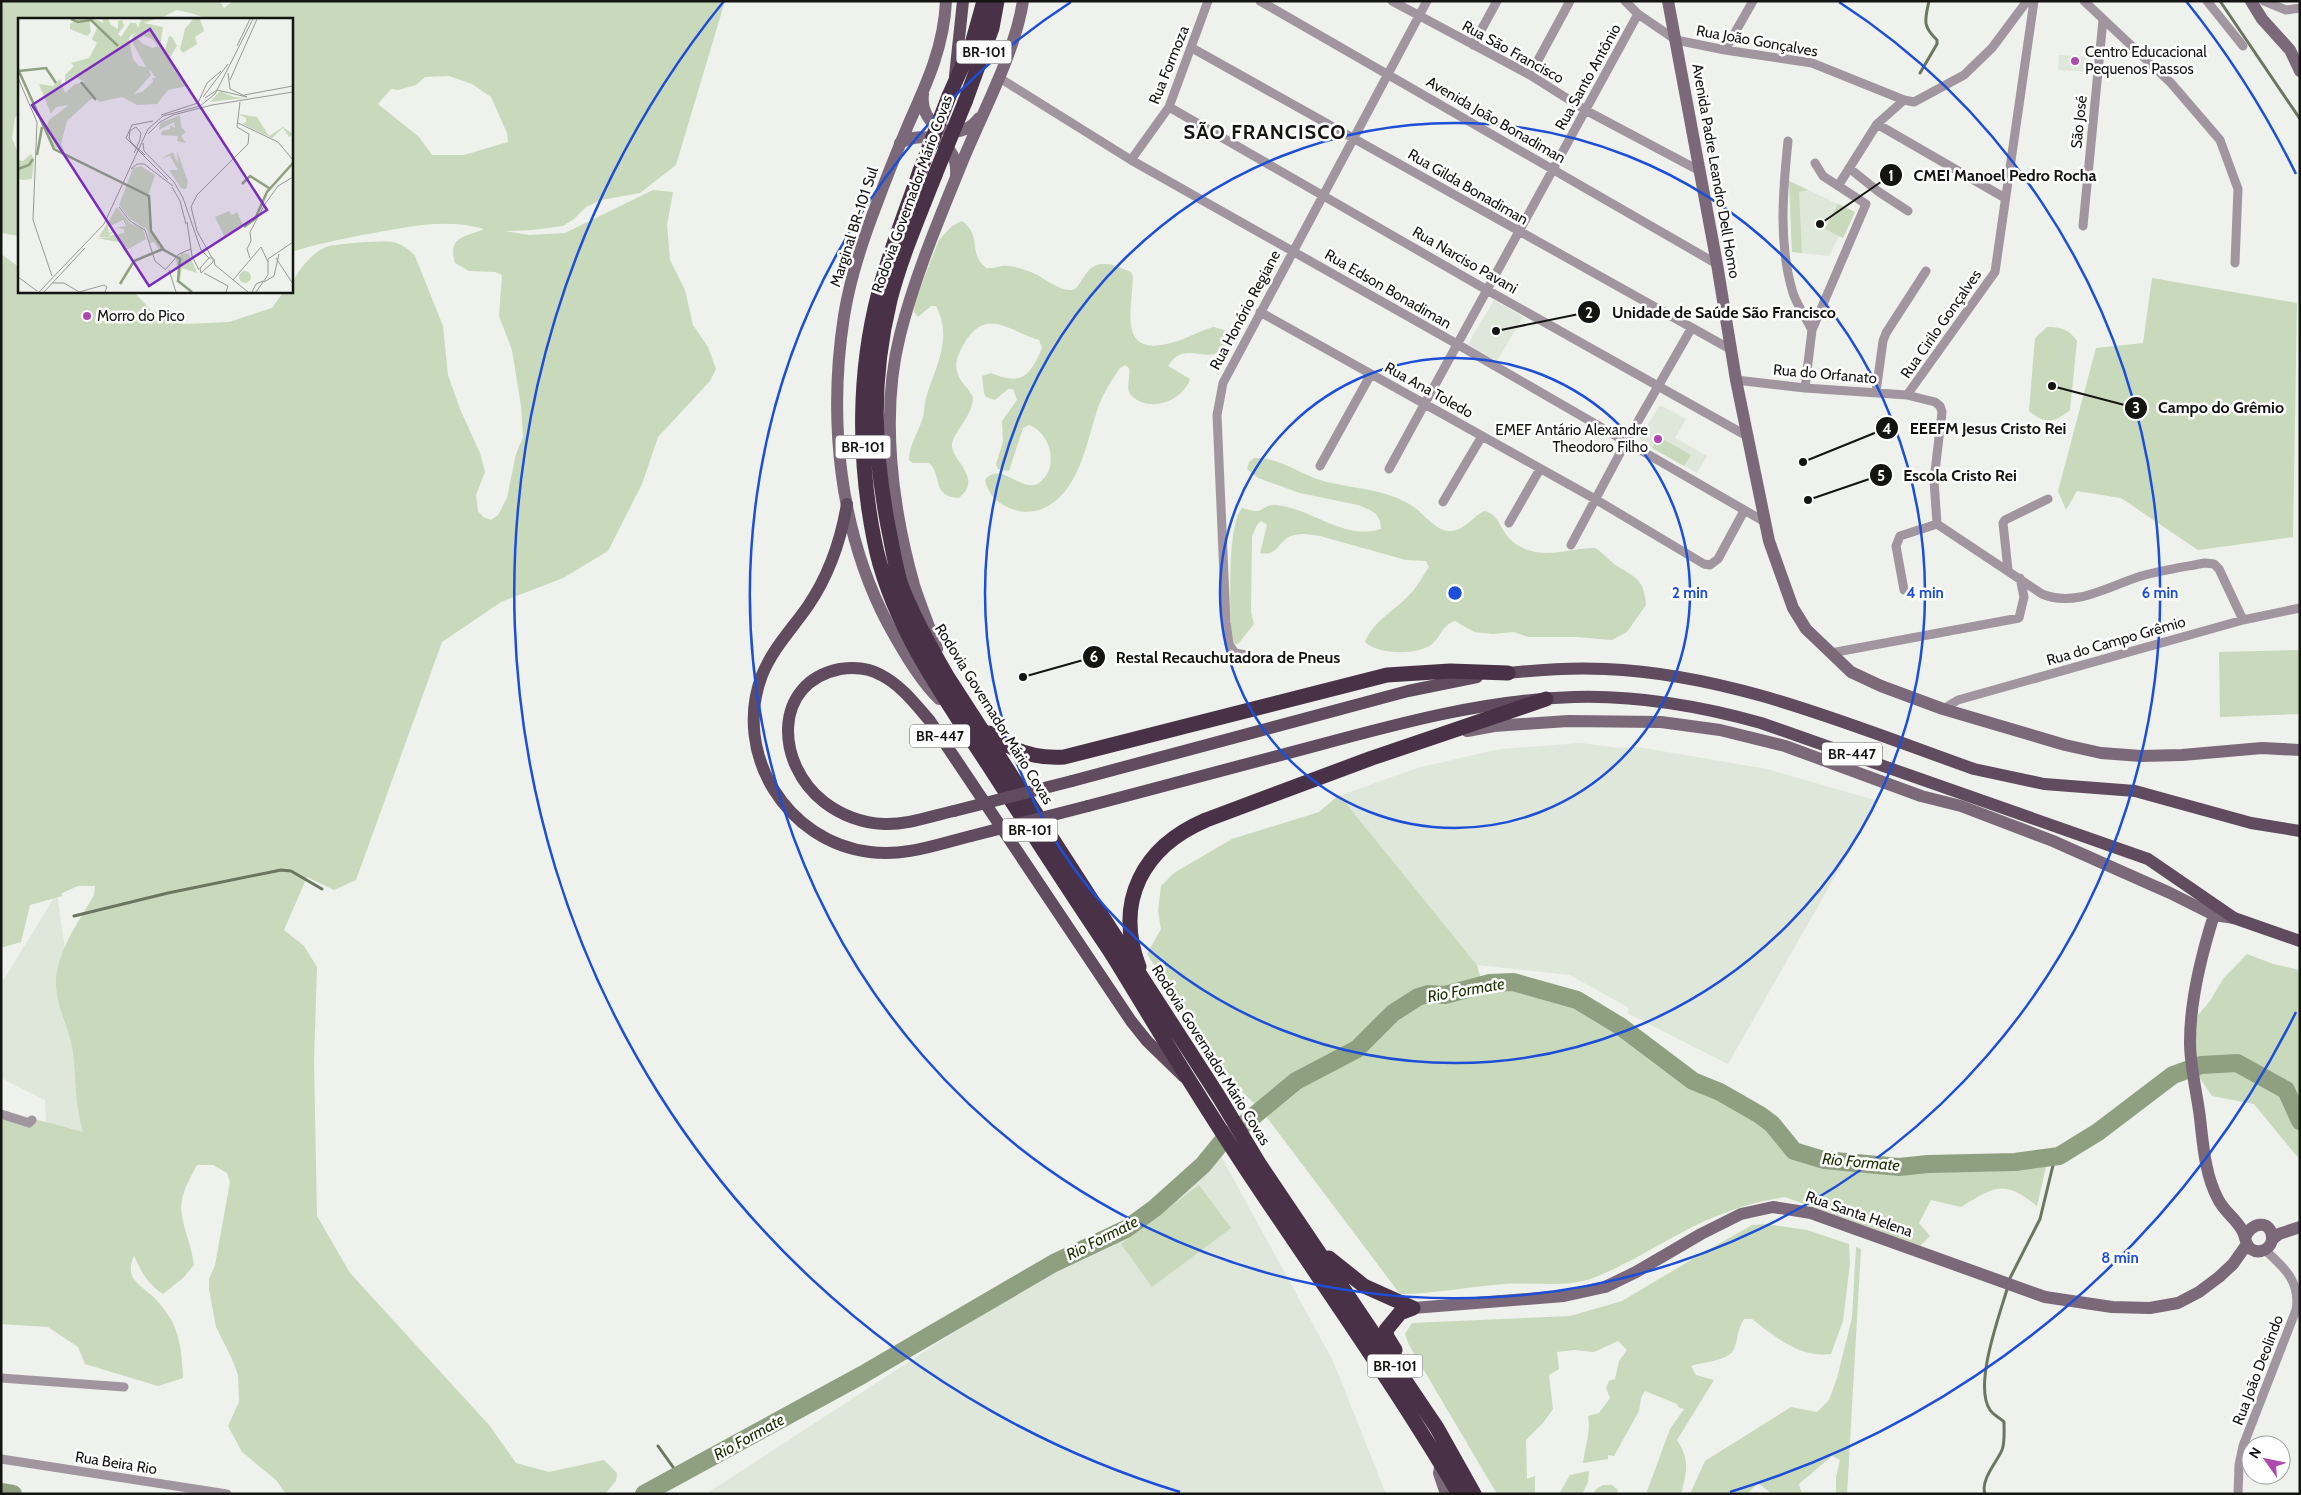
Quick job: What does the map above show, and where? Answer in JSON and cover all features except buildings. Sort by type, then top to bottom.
[{"type":"highway","name":"Rodovia Governador Mário Covas","points":[[984,1],[972,44],[952,89],[882,335],[876,390],[875,441],[880,488],[901,584],[922,634],[947,676],[1219,1097],[1253,1167],[1441,1463],[1468,1493]]},
{"type":"highway","name":"Rodovia Governador Mário Covas","points":[[998,1],[992,28],[965,102],[927,173],[886,268],[871,329],[864,384],[863,441],[867,494],[874,541],[887,590],[910,639],[954,712],[1108,948],[1207,1107],[1313,1244],[1437,1428],[1468,1493]]},
{"type":"highway","points":[[974,718],[990,734],[1014,749],[1041,757],[1064,757],[1388,675],[1450,670],[1508,673]]},
{"type":"highway","points":[[1148,989],[1134,948],[1132,908],[1142,871],[1165,844],[1184,830],[1206,820],[1427,738],[1546,699]]},
{"type":"highway","points":[[1313,1244],[1364,1286],[1413,1308]]},
{"type":"highway","points":[[1413,1308],[1400,1313],[1391,1322],[1386,1330],[1387,1337],[1438,1417],[1468,1493]]},
{"type":"main road","points":[[952,89],[963,1]]},
{"type":"main road","name":"BR-447","points":[[847,504],[840,539],[827,574],[808,606],[774,650],[760,683],[755,704],[754,733],[765,774],[779,799],[798,820],[819,835],[844,846],[870,852],[896,853],[1088,806],[1428,716],[1546,699],[1583,697],[1640,700],[1702,708],[1790,732],[2148,859],[2234,918]]},
{"type":"main road","name":"BR-447","points":[[1194,1086],[1140,1033],[930,722],[908,696],[881,675],[854,668],[827,673],[812,682],[799,696],[789,721],[790,752],[803,781],[828,805],[849,816],[882,824],[904,823],[954,811],[1072,781],[1418,689],[1464,678],[1508,673],[1607,669],[1708,683],[1809,710],[1974,768],[2044,784],[2135,791],[2251,823],[2300,831]]},
{"type":"main road","points":[[2234,918],[2300,941]]},
{"type":"street","name":"Marginal BR-101 Sul","points":[[946,1],[942,40],[923,92],[900,143],[858,259],[845,314],[839,362],[838,413],[847,504],[861,562],[874,598],[898,643],[934,694],[954,712]]},
{"type":"street","points":[[1020,19],[1023,1]]},
{"type":"street","points":[[947,676],[914,585],[904,541],[890,449],[890,400],[900,336],[913,290],[1028,1]]},
{"type":"street","name":"Rua Formoza","points":[[1131,160],[1169,107],[1208,1]]},
{"type":"street","name":"Avenida João Bonadiman","points":[[1260,1],[1718,264]]},
{"type":"street","name":"Rua São Francisco","points":[[1392,1],[1530,75],[1587,110],[1700,171]]},
{"type":"street","name":"Rua Honório Regiane","points":[[1246,655],[1235,653],[1229,644],[1217,415],[1223,383],[1292,250],[1389,76],[1427,1]]},
{"type":"street","points":[[1473,45],[1497,1]]},
{"type":"street","points":[[1530,75],[1570,1]]},
{"type":"street","points":[[1625,1],[1638,14],[1676,40]]},
{"type":"street","name":"Avenida Padre Leandro Dell Homo","points":[[1668,1],[1718,264],[1730,349],[1747,436],[1772,549],[1793,608],[1806,629],[1851,672],[1881,686],[1943,709],[2065,745],[2101,753],[2162,756],[2255,748],[2300,750]]},
{"type":"street","points":[[1725,50],[1754,1]]},
{"type":"street","points":[[1838,186],[1877,124],[1904,100],[1914,102],[1964,75],[1992,48],[2027,1]]},
{"type":"street","name":"Rua Cirilo Gonçalves","points":[[1907,395],[1995,272],[2034,1]]},
{"type":"street","points":[[2084,1],[2171,83],[2220,140],[2238,190],[2236,263]]},
{"type":"street","points":[[2207,1],[2243,46]]},
{"type":"street","points":[[2250,1],[2262,19],[2290,50],[2300,71]]},
{"type":"street","points":[[2262,19],[2263,1],[2286,10],[2300,8]]},
{"type":"street","name":"Rua Santo Antônio","points":[[1389,469],[1638,14]]},
{"type":"street","name":"São José","points":[[2083,226],[2103,20]]},
{"type":"street","name":"Rua João Gonçalves","points":[[1676,40],[1725,50],[1812,62],[1904,100]]},
{"type":"street","name":"Rua Gilda Bonadiman","points":[[1192,48],[1355,138],[1691,329],[1730,349]]},
{"type":"street","name":"Rua Edson Bonadiman","points":[[998,77],[1131,160],[1457,344],[1766,522]]},
{"type":"street","points":[[923,92],[922,102],[927,116],[938,127],[947,131],[967,128],[976,122],[982,114]]},
{"type":"street","name":"Rua Narciso Pavani","points":[[1169,107],[1324,194],[1487,290],[1747,436]]},
{"type":"street","points":[[1877,124],[2005,198]]},
{"type":"street","points":[[900,143],[915,136],[924,136],[942,143],[955,159],[956,179]]},
{"type":"street","points":[[1788,141],[1783,191],[1785,252],[1793,294],[1812,330]]},
{"type":"street","points":[[1815,163],[1823,176],[1866,204]]},
{"type":"street","points":[[1849,168],[1879,192],[1908,211]]},
{"type":"street","points":[[1805,388],[1812,330],[1866,204],[1879,192]]},
{"type":"street","points":[[1876,392],[1883,341],[1886,333],[1926,272]]},
{"type":"street","name":"Rua Ana Toledo","points":[[1260,312],[1595,499],[1704,564],[1710,565],[1718,559],[1744,511]]},
{"type":"street","points":[[1571,545],[1626,442],[1691,329]]},
{"type":"street","points":[[1320,466],[1371,374]]},
{"type":"street","name":"Rua do Orfanato","points":[[1736,380],[1805,388],[1907,395],[1935,402],[1940,406],[1942,412],[1934,480],[1937,524]]},
{"type":"street","points":[[1443,502],[1482,436]]},
{"type":"street","points":[[1509,523],[1540,469]]},
{"type":"street","points":[[2008,570],[2003,523],[2005,520],[2048,499]]},
{"type":"street","points":[[1904,590],[1896,546],[1897,540],[1900,536],[1937,524],[2042,594],[2064,600],[2087,595],[2142,576],[2205,563],[2214,564],[2219,569],[2243,620]]},
{"type":"street","points":[[1831,654],[2019,618],[2024,597],[2020,578]]},
{"type":"street","name":"Rua do Campo Grêmio","points":[[1943,709],[1958,700],[2243,620],[2300,608]]},
{"type":"street","points":[[1427,738],[1494,726],[1568,721],[1660,722],[1720,730],[1785,746],[1922,796],[1960,806],[2092,858],[2214,916],[2234,918]]},
{"type":"street","points":[[2214,916],[2201,955],[2193,1004],[2190,1050],[2203,1146],[2211,1182],[2218,1200],[2239,1224],[2251,1249],[2266,1247],[2271,1231],[2266,1226],[2239,1224]]},
{"type":"street","points":[[1,1114],[29,1123],[32,1120]]},
{"type":"street","name":"Rua Santa Helena","points":[[1413,1308],[1564,1296],[1605,1287],[1741,1214],[1773,1207],[1811,1213],[2045,1297],[2112,1307],[2150,1308],[2178,1303],[2199,1292],[2233,1264],[2266,1247],[2296,1228]]},
{"type":"street","points":[[2246,1241],[2247,1231],[2252,1226]]},
{"type":"street","name":"Rua Santa Helena","points":[[2266,1226],[2274,1229],[2296,1228]]},
{"type":"street","name":"Rua Santa Helena","points":[[2233,1264],[2246,1241]]},
{"type":"street","name":"Rua João Deolindo","points":[[2238,1494],[2239,1465],[2243,1446],[2298,1300],[2294,1280],[2266,1247]]},
{"type":"street","points":[[1,1378],[124,1387]]},
{"type":"street","name":"Rua Beira Rio","points":[[1,1459],[227,1494]]},
{"type":"street","points":[[1441,1463],[1439,1472],[1446,1494]]},
{"type":"shaded area","name":"Centro Educacional Pequenos Passos","points":[[2059,55],[2092,57],[2091,72],[2058,70]]},
{"type":"shaded area","points":[[1789,181],[1855,212],[1843,238],[1839,236],[1829,256],[1792,252]]},
{"type":"shaded area","points":[[1494,300],[1523,317],[1497,361],[1468,344]]},
{"type":"shaded area","name":"EMEF Antário Alexandre Theodoro Filho","points":[[1662,406],[1686,419],[1675,438],[1707,456],[1697,473],[1639,440],[1658,407]]},
{"type":"shaded area","points":[[1581,743],[1619,748],[1638,747],[1767,769],[1878,801],[1728,1064],[1627,1013],[1629,1008],[1570,975],[1477,965],[1339,796],[1417,768],[1500,749]]},
{"type":"shaded area","points":[[57,893],[93,1146],[48,1152],[45,1100],[1,1078],[1,984]]},
{"type":"shaded area","points":[[1222,1158],[1333,1361],[1386,1494],[706,1494]]},
{"type":"green space","points":[[1,1],[220,1],[224,8],[233,1],[725,1],[676,165],[640,193],[601,200],[586,207],[574,219],[563,226],[505,231],[529,235],[565,233],[653,190],[673,192],[667,225],[670,260],[685,290],[693,325],[708,347],[716,369],[710,381],[658,437],[642,484],[608,551],[563,578],[501,602],[442,642],[356,880],[334,890],[307,877],[284,930],[304,946],[317,967],[314,1061],[317,1216],[350,1273],[489,1425],[516,1463],[549,1472],[604,1460],[617,1473],[616,1481],[605,1494],[286,1494],[276,1480],[242,1452],[228,1426],[239,1402],[238,1375],[216,1327],[209,1279],[215,1265],[230,1182],[227,1173],[213,1165],[197,1165],[183,1196],[182,1216],[194,1265],[183,1278],[163,1294],[149,1282],[134,1256],[131,1269],[131,1274],[136,1282],[156,1300],[172,1321],[179,1342],[183,1378],[158,1386],[85,1364],[78,1347],[48,1327],[1,1324],[1,1110],[83,1132],[77,1102],[73,1052],[56,986],[59,962],[69,938],[94,895],[95,886],[78,886],[62,893],[62,896],[30,905],[21,942],[1,948],[1,254],[18,266],[18,292],[134,292],[151,310],[184,324],[229,322],[272,308],[283,292],[292,292],[294,279],[309,259],[326,247],[370,242],[399,244],[415,256],[443,326],[448,375],[460,409],[480,453],[485,472],[476,495],[478,511],[483,517],[491,520],[498,515],[507,498],[516,454],[523,437],[521,406],[512,350],[499,316],[502,275],[495,272],[469,271],[455,263],[453,254],[456,242],[460,238],[484,229],[454,224],[423,225],[392,229],[318,244],[292,252],[292,18],[205,18],[176,10],[162,18],[18,18],[18,114],[15,118],[12,138],[18,153],[18,236],[1,233]],"holes":[[[449,76],[472,84],[491,97],[507,133],[508,142],[464,155],[432,155],[419,137],[378,104],[391,89],[398,90],[416,85],[425,77]]]},
{"type":"green space","points":[[1789,181],[1808,190],[1799,192],[1802,253],[1792,252]]},
{"type":"green space","points":[[1838,204],[1855,212],[1843,238],[1825,229]]},
{"type":"green space","points":[[962,221],[972,232],[977,256],[986,268],[1012,266],[1034,273],[1060,288],[1071,290],[1078,286],[1092,267],[1098,265],[1111,265],[1131,272],[1133,277],[1132,331],[1137,340],[1145,345],[1159,345],[1178,341],[1214,327],[1230,332],[1232,336],[1225,347],[1217,353],[1209,355],[1183,353],[1175,357],[1168,366],[1190,379],[1180,393],[1173,399],[1165,402],[1147,404],[1138,401],[1128,390],[1129,368],[1125,365],[1120,368],[1101,400],[1086,449],[1074,478],[1066,491],[1055,501],[1039,510],[1022,512],[1004,506],[992,496],[985,480],[991,475],[997,474],[1026,484],[1039,483],[1046,477],[1051,460],[1050,451],[1043,435],[1029,425],[1023,428],[1009,471],[998,469],[996,464],[1003,442],[1002,421],[1017,400],[1013,389],[1008,389],[995,400],[986,397],[982,376],[991,373],[1010,379],[1024,376],[1033,366],[1042,348],[1039,340],[1008,327],[999,324],[982,326],[973,331],[959,352],[956,367],[958,375],[973,397],[970,411],[955,436],[952,446],[968,477],[966,491],[959,498],[944,494],[936,473],[929,463],[913,463],[909,460],[909,454],[923,417],[925,400],[938,363],[943,341],[941,318],[936,306],[931,306],[918,317],[914,312],[915,301],[939,240],[952,226]]},
{"type":"green space","points":[[2152,278],[2297,303],[2293,537],[2198,550],[2121,498],[2077,491],[2066,510],[2058,491],[2096,348],[2143,343]]},
{"type":"green space","points":[[2047,327],[2064,330],[2077,341],[2070,410],[2059,418],[2050,421],[2040,419],[2029,411],[2035,338]]},
{"type":"green space","points":[[1659,437],[1691,455],[1684,466],[1652,448]]},
{"type":"green space","points":[[1254,458],[1273,460],[1327,482],[1391,496],[1416,508],[1435,525],[1446,531],[1456,530],[1465,526],[1484,511],[1497,519],[1508,537],[1522,548],[1542,553],[1553,553],[1595,548],[1638,581],[1643,590],[1646,605],[1627,632],[1612,640],[1576,637],[1528,637],[1514,632],[1493,634],[1474,632],[1455,621],[1447,625],[1434,642],[1425,648],[1407,652],[1388,651],[1371,646],[1365,642],[1373,628],[1414,590],[1429,567],[1426,561],[1406,560],[1308,534],[1291,536],[1270,553],[1260,553],[1267,525],[1261,521],[1252,536],[1251,612],[1254,624],[1238,644],[1231,643],[1231,551],[1237,518],[1242,508],[1258,511],[1268,506],[1276,505],[1289,507],[1328,523],[1354,531],[1367,532],[1381,529],[1380,521],[1376,514],[1358,505],[1300,493],[1258,478],[1247,469],[1249,462]]},
{"type":"green space","points":[[2300,650],[2300,714],[2220,717],[2219,652]]},
{"type":"green space","points":[[1339,795],[1477,965],[1482,984],[1513,982],[1584,1004],[1620,1026],[1693,1081],[1720,1092],[1772,1124],[1790,1148],[1800,1155],[1824,1160],[1898,1167],[2015,1162],[2048,1158],[2037,1206],[2016,1192],[1999,1188],[1983,1194],[1961,1207],[1931,1200],[1919,1223],[1930,1236],[1920,1246],[1785,1197],[1758,1202],[1718,1215],[1616,1268],[1583,1281],[1561,1284],[1506,1284],[1427,1293],[1400,1294],[1262,1111],[1231,1081],[1147,954],[1161,929],[1158,911],[1161,886],[1174,873],[1232,839],[1319,812]]},
{"type":"green space","points":[[2247,954],[2273,964],[2300,970],[2300,1160],[2254,1104],[2212,1096],[2199,1077],[2194,1040],[2198,1015],[2210,1001],[2223,979]]},
{"type":"green space","points":[[1199,1185],[1231,1228],[1152,1287],[1121,1244]]},
{"type":"green space","points":[[1766,1224],[1807,1230],[1849,1244],[1850,1263],[1843,1321],[1831,1354],[1809,1353],[1788,1345],[1752,1319],[1744,1319],[1731,1353],[1721,1359],[1691,1366],[1696,1375],[1714,1380],[1677,1440],[1686,1460],[1685,1479],[1681,1494],[1646,1494],[1670,1429],[1684,1409],[1678,1407],[1677,1404],[1645,1391],[1641,1398],[1639,1411],[1614,1456],[1608,1455],[1608,1459],[1583,1463],[1588,1434],[1588,1416],[1599,1413],[1610,1398],[1606,1388],[1609,1381],[1615,1379],[1619,1361],[1627,1350],[1618,1341],[1594,1352],[1574,1350],[1557,1352],[1559,1369],[1549,1375],[1553,1409],[1543,1423],[1526,1440],[1527,1479],[1535,1476],[1535,1494],[1497,1494],[1409,1345],[1405,1334],[1412,1323],[1570,1316],[1622,1301],[1752,1225]]},
{"type":"green space","points":[[1856,1247],[1861,1249],[1847,1494],[1836,1494],[1836,1477],[1840,1460],[1832,1456],[1799,1484],[1802,1494],[1772,1494],[1758,1483],[1747,1494],[1690,1494],[1705,1461],[1791,1407],[1817,1412],[1829,1400],[1837,1378],[1852,1318]]},
{"type":"green space","points":[[1589,1471],[1588,1482],[1582,1494],[1559,1494],[1570,1475]]},
{"type":"green space","points":[[1603,1485],[1612,1485],[1618,1490],[1617,1494],[1594,1494],[1595,1490]]},
{"type":"waterway","points":[[1920,73],[1937,44],[1937,40],[1929,31],[1926,22],[1929,1]]},
{"type":"waterway","points":[[2220,1],[2300,119]]},
{"type":"waterway","points":[[74,916],[168,893],[281,870],[291,871],[322,889]]},
{"type":"waterway","name":"Rio Formate","points":[[644,1494],[862,1375],[1054,1263],[1126,1229],[1155,1208],[1203,1165],[1221,1143],[1296,1081],[1357,1049],[1393,1013],[1418,997],[1428,994],[1445,995],[1490,983],[1513,982],[1577,1000],[1620,1026],[1693,1081],[1720,1092],[1760,1115],[1772,1124],[1794,1151],[1824,1160],[1899,1167],[1928,1164],[2015,1162],[2059,1156],[2098,1132],[2173,1075],[2201,1065],[2237,1063],[2286,1090],[2300,1121]]},
{"type":"waterway","points":[[2009,1280],[2040,1219],[2055,1157]]},
{"type":"waterway","points":[[1985,1494],[1984,1489],[1987,1477],[2004,1444],[2004,1422],[1990,1410],[1986,1399],[1985,1384],[1986,1367],[1994,1331],[2008,1286]]},
{"type":"waterway","points":[[658,1446],[677,1476]]},
{"type":"waterway","name":"Rio Formate","points":[[1,1492],[13,1494]]},
{"type":"place","name":"Centro Educacional Pequenos Passos","points":[[2075,61]]},
{"type":"place","name":"CMEI Manoel Pedro Rocha","points":[[1820,224]]},
{"type":"place","name":"Morro do Pico","points":[[87,316]]},
{"type":"place","name":"Unidade de Saúde São Francisco","points":[[1496,331]]},
{"type":"place","name":"Campo do Grêmio","points":[[2052,386]]},
{"type":"place","name":"EMEF Antário Alexandre Theodoro Filho","points":[[1658,439]]},
{"type":"place","name":"EEEFM Jesus Cristo Rei","points":[[1803,462]]},
{"type":"place","name":"Escola Cristo Rei","points":[[1808,500]]},
{"type":"place","name":"Restal Recauchutadora de Pneus","points":[[1023,677]]},
{"type":"district","name":"SÃO FRANCISCO","points":[[1265,132]]}]
